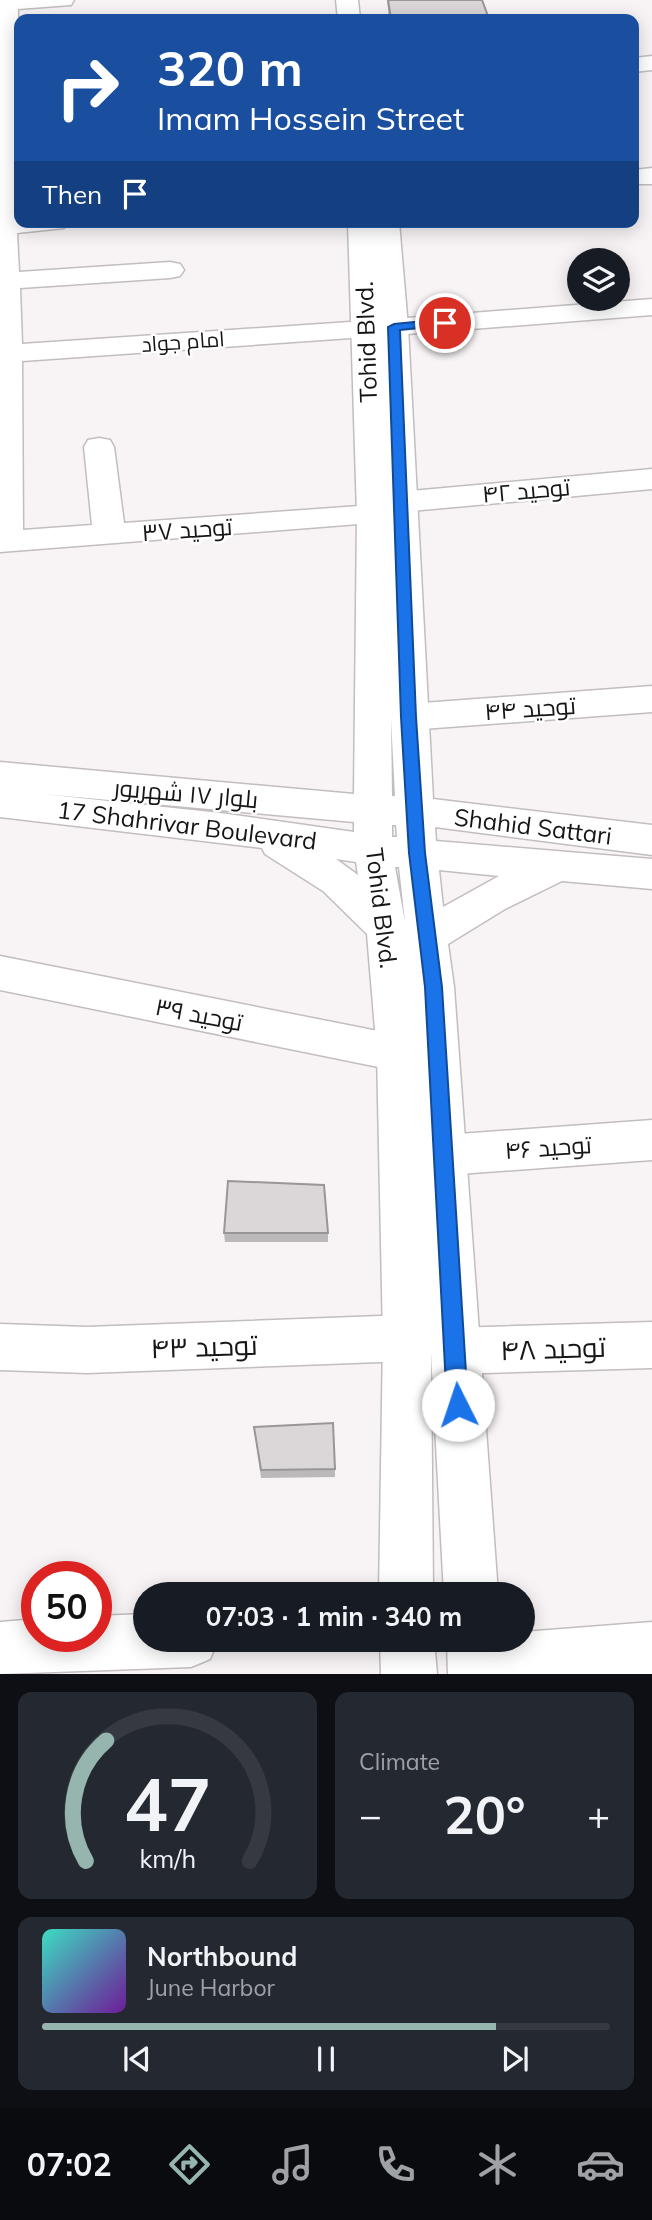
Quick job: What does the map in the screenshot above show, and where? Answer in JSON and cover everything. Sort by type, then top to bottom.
[{"type":"street","points":[[4,542],[4,226],[8,164],[3,3],[63,0]]},
{"type":"street","points":[[4,226],[14,225]]},
{"type":"street","name":"Tohid Blvd.","points":[[362,228],[380,328]]},
{"type":"street","name":"Tohid Blvd.","points":[[386,228],[380,328],[386,508],[416,811],[387,837]]},
{"type":"street","points":[[5,281],[170,270]]},
{"type":"street","name":"امام جواد","points":[[4,354],[652,307]]},
{"type":"street","points":[[99,447],[109,535]]},
{"type":"street","name":"توحید ۴۲","points":[[386,508],[652,479]]},
{"type":"street","name":"Tohid Blvd.","points":[[386,508],[372,746],[407,932],[444,1155],[470,1582]]},
{"type":"street","name":"توحید ۳۷","points":[[4,542],[109,535],[386,508]]},
{"type":"street","name":"توحید ۴۴","points":[[410,734],[652,699]]},
{"type":"street","points":[[410,734],[429,778],[444,791],[508,824]]},
{"type":"street","points":[[287,802],[321,791],[341,780],[357,766],[372,746]]},
{"type":"street","name":"بلوار ۱۷ شهریور","points":[[0,776],[233,818],[287,802],[387,837]]},
{"type":"street","name":"17 Shahrivar Boulevard","points":[[0,803],[233,818],[387,837]]},
{"type":"street","name":"Shahid Sattari","points":[[416,811],[652,840]]},
{"type":"street","points":[[233,818],[325,869],[368,908],[407,932],[562,866]]},
{"type":"street","name":"Shahid Sattari","points":[[387,837],[562,866],[652,874]]},
{"type":"street","name":"Tohid Blvd.","points":[[407,932],[398,1053],[407,1338],[407,1582]]},
{"type":"street","name":"توحید ۳۹","points":[[0,973],[398,1053]]},
{"type":"street","name":"توحید ۴۶","points":[[444,1155],[652,1140]]},
{"type":"street","name":"توحید ۴۳","points":[[0,1348],[87,1350],[407,1338]]},
{"type":"street","name":"توحید ۴۸","points":[[454,1351],[652,1345]]},
{"type":"street","points":[[0,1649],[67,1659],[133,1649]]},
{"type":"street","points":[[475,1659],[652,1649]]},
{"type":"street","points":[[408,1652],[409,1674]]},
{"type":"building","points":[[388,0],[482,0],[487,14],[390,14]]},
{"type":"building","points":[[228,1181],[324,1185],[328,1233],[224,1233]]},
{"type":"building","points":[[333,1423],[335,1469],[261,1470],[254,1427]]},
{"type":"route","points":[[445,323],[394,327],[417,853],[433,987],[458,1405]]}]
